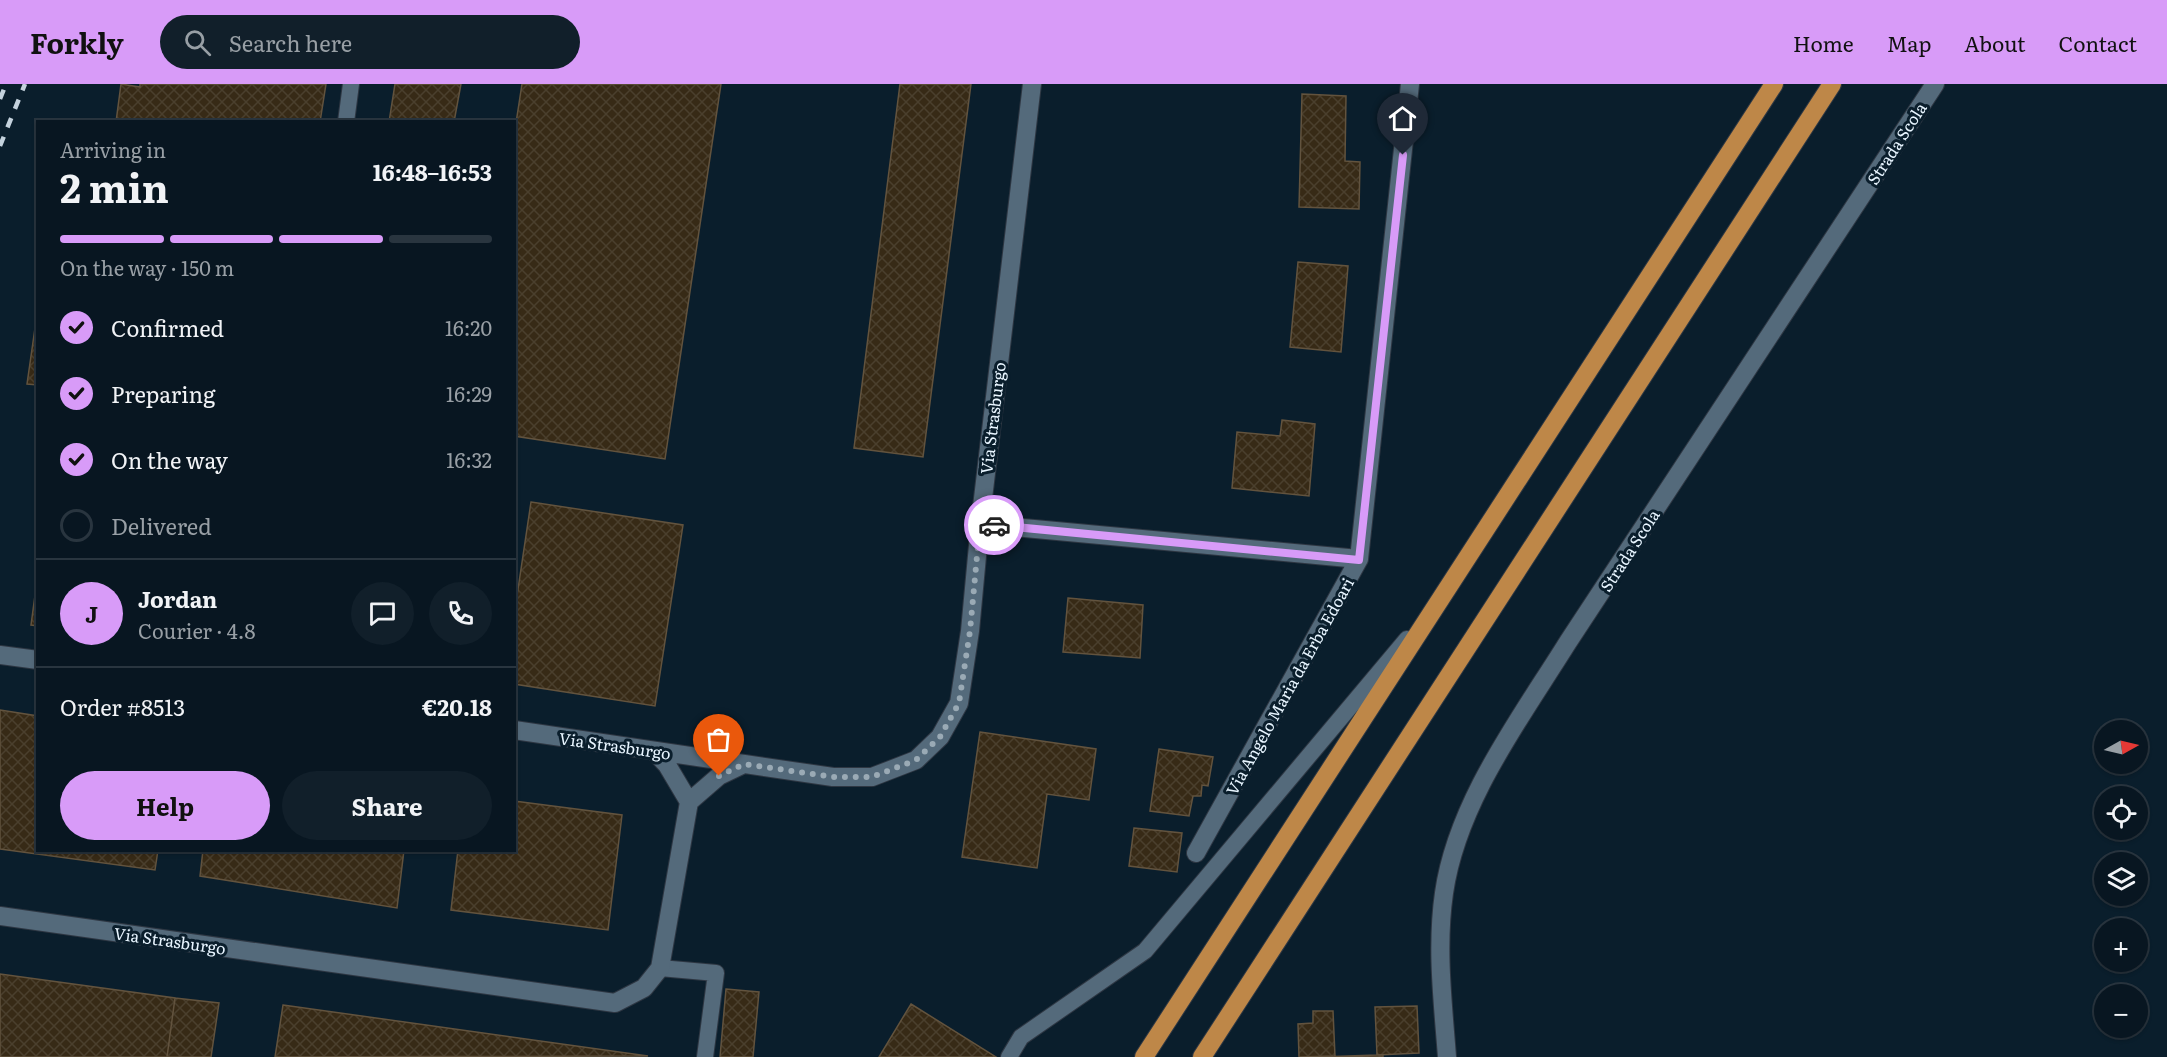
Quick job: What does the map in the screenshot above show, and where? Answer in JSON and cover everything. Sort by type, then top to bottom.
[{"type":"highway","points":[[1144,1057],[1774,84]]},
{"type":"highway","points":[[1202,1057],[1832,84]]},
{"type":"street","name":"Via Strasburgo","points":[[516,730],[833,777],[872,777],[916,760],[940,737],[959,703],[970,631],[980,524],[1032,84]]},
{"type":"street","name":"Via Angelo Maria da Erba Edoari","points":[[1196,853],[1359,560],[1410,84]]},
{"type":"street","name":"Strada Scola","points":[[1447,1057],[1441,978],[1441,916],[1453,853],[1476,796],[1517,723],[1568,642],[1935,84]]},
{"type":"street","points":[[980,524],[1359,560]]},
{"type":"street","points":[[0,655],[36,660]]},
{"type":"street","points":[[654,751],[667,765],[689,802]]},
{"type":"street","points":[[660,968],[689,802],[719,776],[744,764]]},
{"type":"street","name":"Via Strasburgo","points":[[0,916],[615,1003],[644,988],[660,968]]},
{"type":"lane","points":[[346,120],[351,84]]},
{"type":"lane","points":[[1009,1057],[1021,1037],[1145,951],[1441,599]]},
{"type":"lane","points":[[660,968],[716,973],[705,1057]]},
{"type":"building","points":[[121,84],[140,87],[140,84],[326,84],[320,120],[116,120]]},
{"type":"building","points":[[395,84],[461,84],[454,120],[389,120]]},
{"type":"building","points":[[522,84],[721,84],[665,459],[516,436],[516,123]]},
{"type":"building","points":[[900,84],[971,84],[923,457],[854,448]]},
{"type":"building","points":[[1302,94],[1346,96],[1345,161],[1360,162],[1359,209],[1299,207]]},
{"type":"building","points":[[1298,262],[1348,266],[1341,352],[1290,347]]},
{"type":"building","points":[[36,321],[36,385],[27,384]]},
{"type":"building","points":[[1282,420],[1315,424],[1309,496],[1232,488],[1237,432],[1280,436]]},
{"type":"building","points":[[531,502],[683,525],[655,706],[516,684],[516,603]]},
{"type":"building","points":[[36,588],[36,626],[31,625]]},
{"type":"building","points":[[1068,598],[1143,605],[1140,658],[1063,652]]},
{"type":"building","points":[[0,710],[36,716],[36,852],[158,852],[155,870],[0,849]]},
{"type":"building","points":[[980,732],[1096,749],[1089,800],[1047,794],[1037,868],[962,857]]},
{"type":"building","points":[[1159,749],[1213,757],[1208,786],[1202,785],[1201,796],[1193,796],[1189,816],[1150,811]]},
{"type":"building","points":[[516,801],[622,815],[608,930],[451,910],[458,852],[516,852]]},
{"type":"building","points":[[1134,828],[1182,833],[1177,872],[1129,866]]},
{"type":"building","points":[[203,852],[404,852],[397,908],[200,876]]},
{"type":"building","points":[[0,974],[175,998],[167,1057],[0,1057]]},
{"type":"building","points":[[726,989],[759,992],[753,1057],[720,1057]]},
{"type":"building","points":[[175,998],[219,1003],[211,1057],[167,1057]]},
{"type":"building","points":[[911,1004],[996,1057],[879,1057]]},
{"type":"building","points":[[283,1005],[648,1056],[275,1057]]},
{"type":"building","points":[[1417,1006],[1419,1053],[1377,1055],[1375,1007]]},
{"type":"building","points":[[1313,1011],[1333,1011],[1335,1056],[1299,1057],[1298,1024],[1313,1023]]},
{"type":"building","points":[[1383,1055],[1383,1057],[1318,1057]]},
{"type":"railway","points":[[0,99],[6,84]]},
{"type":"railway","points":[[0,146],[25,84]]},
{"type":"way so far","points":[[719,776],[744,764],[833,777],[872,777],[916,760],[940,737],[959,703],[970,631],[980,524],[994,525]]},
{"type":"route","points":[[994,525],[1359,560],[1403,155]]}]
